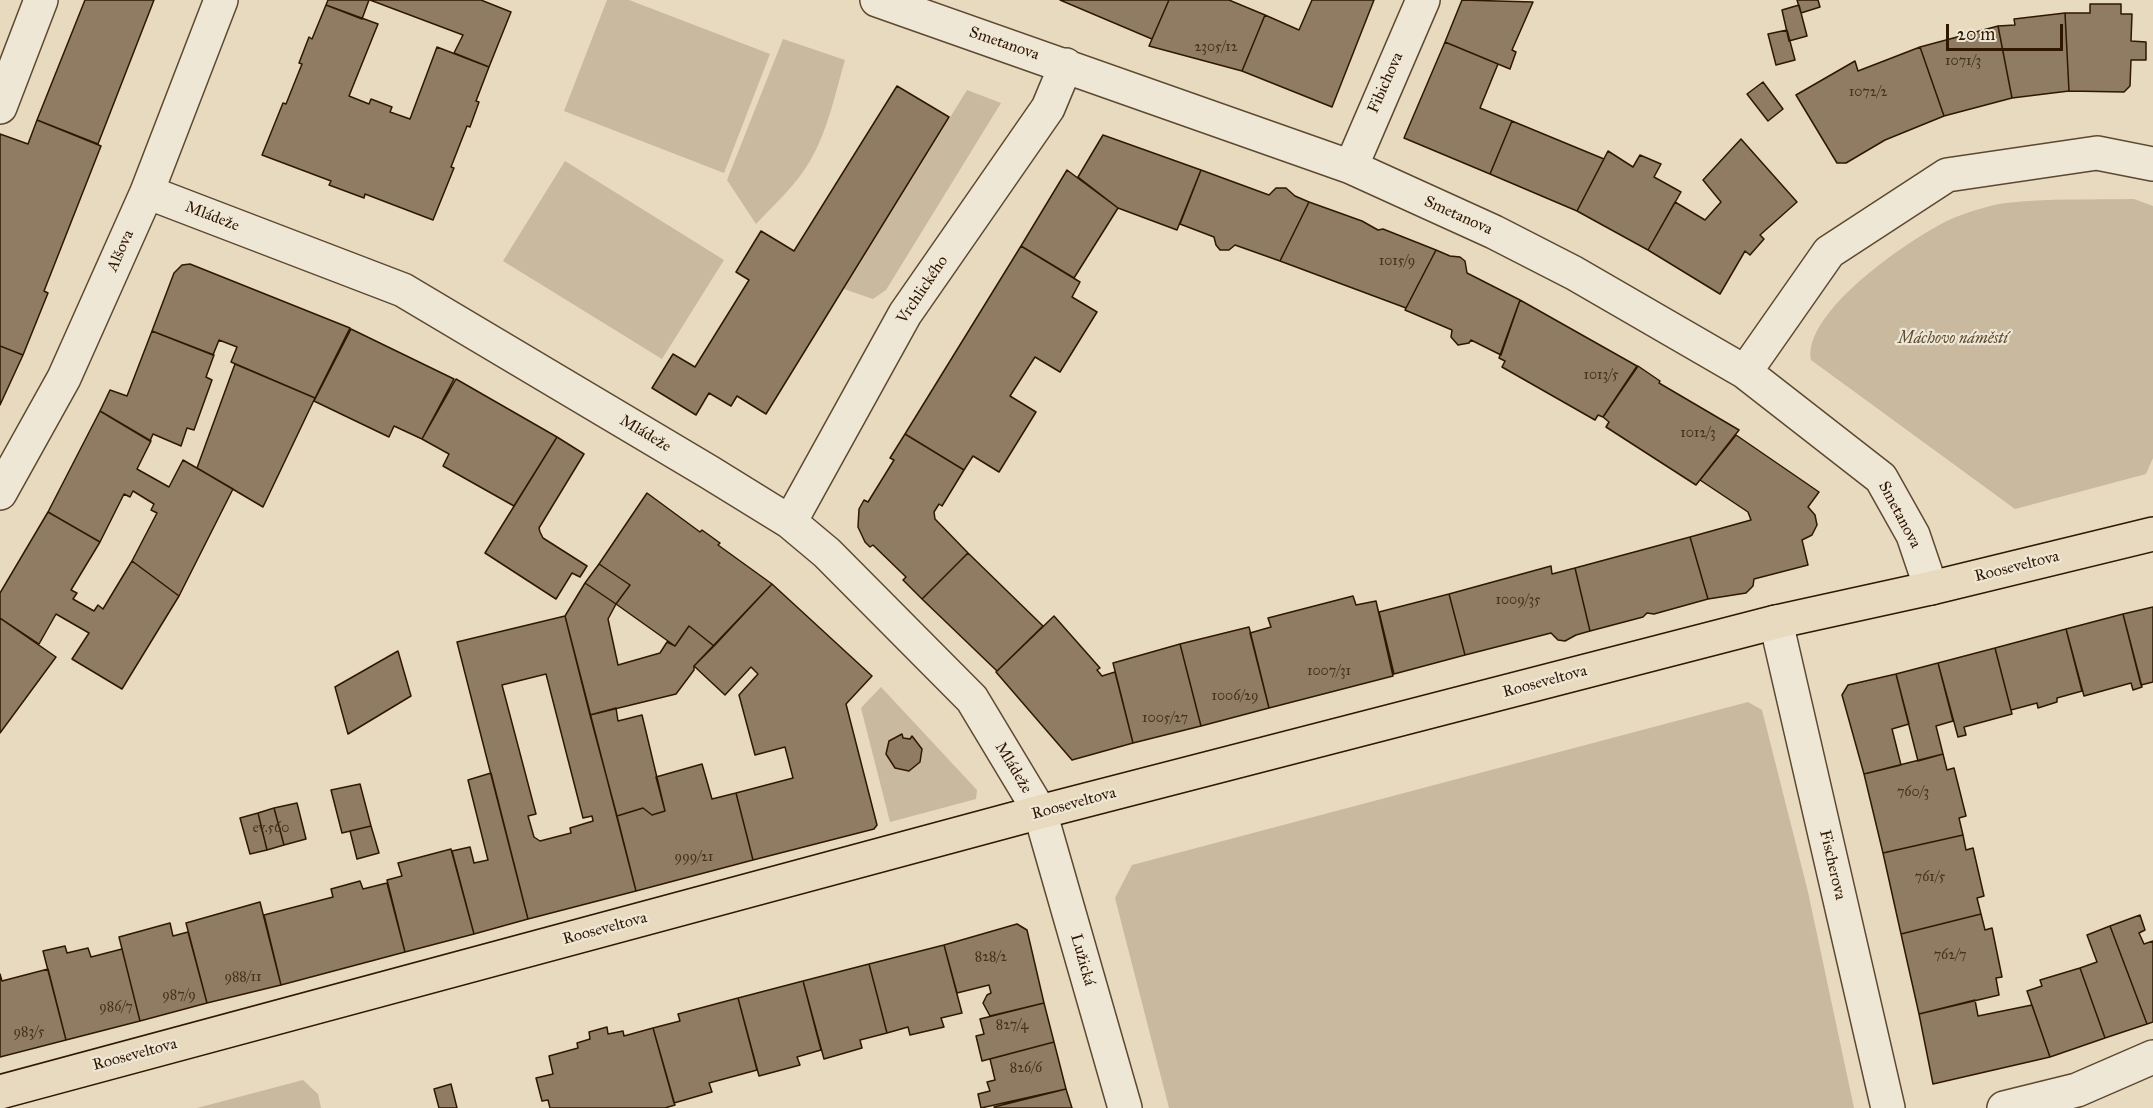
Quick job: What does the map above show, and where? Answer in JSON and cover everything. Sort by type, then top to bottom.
[{"type":"main road","name":"Rooseveltova","points":[[0,1092],[1040,812],[1776,622],[1931,588],[2153,534]]},
{"type":"street","points":[[0,106],[41,0]]},
{"type":"street","name":"Alšova","points":[[0,493],[64,378],[147,192],[221,0]]},
{"type":"street","name":"Smetanova","points":[[877,0],[1350,167],[1494,232],[1574,273],[1745,372],[1881,478],[1913,535],[1931,588]]},
{"type":"street","name":"Fibichova","points":[[1350,167],[1423,0]]},
{"type":"street","name":"Vrchlického","points":[[790,522],[905,314],[1048,108],[1066,65]]},
{"type":"street","points":[[1745,372],[1829,252],[1947,175],[2097,153],[2153,164]]},
{"type":"street","name":"Mládeže","points":[[147,192],[403,290],[790,522],[827,553],[972,699],[1040,812]]},
{"type":"street","name":"Fischerova","points":[[1776,622],[1888,1108]]},
{"type":"street","name":"Lužická","points":[[1040,812],[1125,1108]]},
{"type":"street","points":[[2004,1108],[2077,1090],[2153,1057]]},
{"type":"green space","points":[[607,0],[629,0],[770,54],[724,173],[564,111]]},
{"type":"green space","points":[[783,39],[845,60],[826,124],[810,161],[792,186],[756,224],[727,180]]},
{"type":"green space","points":[[967,90],[1001,103],[886,290],[873,299],[844,289]]},
{"type":"green space","points":[[565,161],[724,260],[662,359],[503,261]]},
{"type":"green space","name":"Máchovo náměstí","points":[[2134,199],[2153,206],[2153,458],[2146,474],[2015,509],[1811,360],[1813,341],[1823,320],[1841,299],[1886,260],[1949,220],[1992,206],[2022,201]]},
{"type":"green space","points":[[881,687],[977,790],[976,799],[890,822],[861,708]]},
{"type":"green space","points":[[1748,702],[1762,710],[1808,892],[1854,1108],[1169,1108],[1115,898],[1132,865]]},
{"type":"green space","points":[[303,1080],[318,1094],[321,1108],[197,1108]]},
{"type":"building","points":[[85,0],[154,0],[98,144],[37,120]]},
{"type":"building","points":[[328,0],[369,0],[362,19],[326,5]]},
{"type":"building","points":[[370,0],[481,0],[511,12],[489,67],[454,53],[463,35]]},
{"type":"building","points":[[1060,0],[1169,0],[1152,39]]},
{"type":"building","points":[[1169,0],[1229,0],[1265,15],[1242,71],[1149,46]]},
{"type":"building","points":[[1312,0],[1374,0],[1332,107],[1242,71],[1265,15],[1299,30]]},
{"type":"building","points":[[1462,0],[1533,2],[1512,50],[1516,52],[1510,69],[1445,42]]},
{"type":"building","points":[[1797,0],[1818,0],[1820,7],[1801,13]]},
{"type":"building","points":[[2090,4],[2121,4],[2121,14],[2132,14],[2131,41],[2146,42],[2146,60],[2131,60],[2130,86],[2124,92],[2069,91],[2065,13],[2090,13]]},
{"type":"building","points":[[326,5],[378,24],[349,96],[369,104],[371,99],[392,107],[390,112],[410,119],[437,47],[489,67],[476,101],[479,102],[470,127],[467,126],[451,167],[454,168],[433,220],[365,194],[364,198],[329,185],[331,181],[262,155],[302,64],[299,63],[309,37],[312,39]]},
{"type":"building","points":[[1799,5],[1807,36],[1789,41],[1782,10]]},
{"type":"building","points":[[2065,13],[2069,91],[2012,98],[1998,26],[2015,25],[2014,19]]},
{"type":"building","points":[[1998,26],[2012,98],[1944,116],[1920,47]]},
{"type":"building","points":[[1787,30],[1795,60],[1776,65],[1768,34]]},
{"type":"building","points":[[1445,42],[1498,64],[1480,108],[1512,121],[1490,174],[1404,138]]},
{"type":"building","points":[[1920,47],[1944,116],[1885,140],[1846,163],[1837,163],[1796,95],[1855,61],[1858,71]]},
{"type":"building","points":[[1763,82],[1783,109],[1768,121],[1747,94]]},
{"type":"building","points":[[897,86],[949,117],[766,414],[737,396],[731,406],[709,393],[696,415],[652,388],[673,354],[695,367],[749,280],[736,272],[761,231],[794,251]]},
{"type":"building","points":[[37,120],[101,146],[44,291],[48,293],[23,355],[0,346],[0,134],[28,144]]},
{"type":"building","points":[[1512,121],[1604,159],[1577,211],[1490,174]]},
{"type":"building","points":[[1103,135],[1201,170],[1177,230],[1118,208],[1078,177]]},
{"type":"building","points":[[1741,139],[1797,202],[1760,235],[1764,239],[1750,255],[1745,251],[1720,294],[1648,250],[1675,202],[1705,220],[1721,202],[1703,180]]},
{"type":"building","points":[[1608,151],[1633,167],[1640,155],[1661,164],[1654,177],[1681,192],[1648,250],[1577,211]]},
{"type":"building","points":[[1067,170],[1118,208],[1074,278],[1021,246]]},
{"type":"building","points":[[1201,170],[1269,195],[1276,188],[1286,188],[1295,196],[1309,202],[1280,261],[1235,245],[1229,250],[1220,250],[1214,237],[1180,224]]},
{"type":"building","points":[[1309,202],[1436,250],[1406,308],[1280,261]]},
{"type":"building","points":[[1021,246],[1080,282],[1072,297],[1097,312],[1060,372],[1035,357],[1010,396],[1036,412],[999,472],[973,456],[964,470],[905,434]]},
{"type":"building","points":[[1436,250],[1450,256],[1460,257],[1465,261],[1467,273],[1520,300],[1501,355],[1471,340],[1469,343],[1458,345],[1451,337],[1452,330],[1405,310]]},
{"type":"building","points":[[190,264],[350,328],[315,398],[231,362],[237,347],[219,340],[213,355],[152,331],[174,273],[182,265]]},
{"type":"building","points":[[1520,300],[1637,366],[1603,417],[1598,415],[1595,420],[1502,367],[1505,361],[1499,358]]},
{"type":"building","points":[[351,329],[454,379],[422,439],[394,426],[389,437],[314,401]]},
{"type":"building","points":[[152,331],[214,355],[206,377],[212,380],[194,430],[187,428],[181,446],[153,434],[150,441],[100,411],[110,390],[127,396]]},
{"type":"building","points":[[0,346],[23,355],[0,405]]},
{"type":"building","points":[[235,364],[315,398],[263,507],[197,468]]},
{"type":"building","points":[[1638,366],[1660,381],[1659,383],[1739,430],[1696,485],[1606,427],[1609,422],[1603,417]]},
{"type":"building","points":[[456,379],[557,437],[514,506],[443,466],[449,454],[422,439]]},
{"type":"building","points":[[100,411],[151,441],[137,469],[169,487],[183,460],[233,489],[179,596],[132,561],[157,513],[151,510],[154,504],[133,491],[130,497],[124,494],[100,542],[48,512]]},
{"type":"building","points":[[905,434],[964,470],[942,506],[939,504],[934,512],[935,519],[968,553],[922,599],[903,580],[906,577],[873,545],[870,547],[865,542],[858,527],[859,509],[864,500],[868,502],[894,460],[890,458]]},
{"type":"building","points":[[1736,435],[1819,492],[1808,507],[1815,515],[1817,525],[1812,535],[1802,540],[1808,565],[1754,579],[1753,586],[1746,593],[1708,599],[1690,537],[1751,520],[1748,512],[1700,480]]},
{"type":"building","points":[[557,437],[584,454],[539,528],[543,538],[587,566],[580,577],[572,573],[556,599],[485,553]]},
{"type":"building","points":[[647,493],[700,532],[702,530],[720,543],[718,545],[772,584],[714,646],[689,626],[675,646],[616,604],[630,585],[599,564]]},
{"type":"building","points":[[48,512],[100,542],[71,590],[77,593],[73,599],[94,611],[98,605],[103,609],[132,561],[179,596],[122,689],[72,659],[89,633],[56,614],[39,644],[0,618],[0,593]]},
{"type":"building","points":[[1690,537],[1708,599],[1654,614],[1647,613],[1643,617],[1590,631],[1575,568]]},
{"type":"building","points":[[968,553],[1043,626],[997,671],[922,599]]},
{"type":"building","points":[[599,564],[630,585],[616,604],[585,583]]},
{"type":"building","points":[[1551,566],[1552,574],[1575,568],[1590,631],[1565,641],[1558,640],[1551,633],[1465,655],[1449,594]]},
{"type":"building","points":[[585,583],[616,604],[608,619],[618,665],[660,653],[667,642],[675,646],[689,626],[714,646],[694,666],[694,670],[676,694],[590,715],[565,616]]},
{"type":"building","points":[[772,584],[872,676],[846,704],[877,825],[874,829],[753,860],[736,793],[793,778],[785,747],[755,755],[739,695],[758,674],[751,667],[725,695],[694,666]]},
{"type":"building","points":[[1449,594],[1465,655],[1394,674],[1379,612]]},
{"type":"building","points":[[1353,596],[1356,605],[1376,601],[1393,676],[1269,708],[1250,633],[1271,627],[1268,618]]},
{"type":"building","points":[[2153,607],[2153,682],[2141,685],[2123,614]]},
{"type":"building","points":[[2123,614],[2142,687],[2133,690],[2131,683],[2084,696],[2066,629]]},
{"type":"building","points":[[565,616],[636,891],[528,919],[457,642]],"holes":[[[546,674],[583,818],[592,816],[593,821],[570,828],[571,833],[540,841],[534,837],[528,816],[536,814],[502,685]]]},
{"type":"building","points":[[1054,616],[1100,668],[1097,670],[1102,676],[1115,672],[1133,743],[1072,760],[996,672]]},
{"type":"building","points":[[0,618],[56,657],[0,733]]},
{"type":"building","points":[[1249,627],[1269,708],[1201,726],[1180,644]]},
{"type":"building","points":[[2066,629],[2082,691],[2057,698],[2057,702],[2038,708],[2037,703],[2011,710],[1995,648]]},
{"type":"building","points":[[1180,644],[1201,726],[1133,743],[1113,663]]},
{"type":"building","points":[[1995,648],[2012,714],[1964,727],[1966,735],[1958,737],[1938,663]]},
{"type":"building","points":[[398,651],[411,696],[348,734],[335,687]]},
{"type":"building","points":[[1938,663],[1953,721],[1936,726],[1943,754],[1918,761],[1896,674]]},
{"type":"building","points":[[1896,674],[1909,724],[1892,729],[1901,765],[1864,774],[1842,695],[1848,685]]},
{"type":"building","points":[[616,708],[618,721],[642,715],[665,811],[652,815],[643,808],[617,816],[590,715]]},
{"type":"building","points":[[902,734],[903,738],[910,739],[912,736],[922,749],[920,762],[909,771],[895,768],[886,754],[889,741]]},
{"type":"building","points":[[1943,754],[1947,770],[1954,768],[1966,816],[1959,818],[1963,835],[1883,853],[1864,774]]},
{"type":"building","points":[[702,764],[712,799],[736,793],[753,860],[636,891],[617,816],[643,808],[652,815],[665,811],[656,777]]},
{"type":"building","points":[[491,773],[528,919],[474,934],[452,851],[470,847],[474,863],[488,860],[468,780]]},
{"type":"building","points":[[360,784],[371,826],[342,833],[331,790]]},
{"type":"building","points":[[297,803],[306,839],[284,845],[274,808]]},
{"type":"building","points":[[274,808],[284,845],[267,850],[258,813]]},
{"type":"building","points":[[258,813],[267,850],[250,854],[240,818]]},
{"type":"building","points":[[371,826],[379,853],[357,859],[350,831]]},
{"type":"building","points":[[1963,835],[1966,850],[1973,848],[1984,896],[1977,898],[1981,914],[1901,934],[1883,853]]},
{"type":"building","points":[[451,849],[474,934],[405,952],[387,880],[402,876],[398,863]]},
{"type":"building","points":[[360,881],[363,889],[387,883],[405,952],[281,985],[264,915],[333,897],[331,889]]},
{"type":"building","points":[[260,902],[281,985],[207,1003],[186,923]]},
{"type":"building","points":[[1981,914],[1985,930],[1992,928],[2002,977],[1996,978],[1999,995],[1919,1014],[1901,934]]},
{"type":"building","points":[[2140,915],[2145,930],[2139,933],[2144,944],[2153,941],[2153,1022],[2147,1024],[2110,926]]},
{"type":"building","points":[[170,923],[173,936],[188,932],[207,1003],[140,1021],[119,937]]},
{"type":"building","points":[[1017,924],[1027,930],[1044,1003],[990,1016],[983,1003],[987,995],[991,993],[989,985],[957,993],[944,945]]},
{"type":"building","points":[[2110,926],[2147,1024],[2105,1038],[2080,968],[2097,962],[2087,935]]},
{"type":"building","points":[[944,945],[962,1013],[941,1018],[944,1027],[910,1035],[908,1027],[887,1033],[869,964]]},
{"type":"building","points":[[65,946],[67,953],[88,948],[91,957],[122,949],[140,1021],[66,1040],[43,951]]},
{"type":"building","points":[[869,964],[887,1033],[860,1040],[862,1048],[824,1059],[803,981]]},
{"type":"building","points":[[2080,968],[2105,1038],[2050,1057],[2027,991],[2042,986],[2040,980]]},
{"type":"building","points":[[48,969],[66,1040],[0,1057],[0,974],[2,981]]},
{"type":"building","points":[[803,981],[821,1050],[797,1057],[800,1065],[759,1076],[738,998]]},
{"type":"building","points":[[738,998],[757,1070],[709,1083],[712,1092],[674,1103],[653,1028],[680,1021],[678,1014]]},
{"type":"building","points":[[1975,1000],[1978,1016],[2032,1005],[2050,1057],[1933,1084],[1919,1014]]},
{"type":"building","points":[[1044,1003],[1054,1042],[982,1061],[976,1036],[984,1034],[980,1019]]},
{"type":"building","points":[[607,1027],[608,1034],[623,1031],[624,1036],[653,1028],[675,1105],[665,1108],[550,1108],[548,1100],[542,1101],[536,1078],[553,1074],[549,1056],[578,1048],[577,1043],[590,1039],[589,1032]]},
{"type":"building","points":[[1054,1042],[1066,1089],[981,1108],[978,1094],[990,1091],[987,1082],[995,1080],[990,1059]]},
{"type":"building","points":[[451,1084],[457,1108],[439,1108],[434,1089]]},
{"type":"building","points":[[1066,1089],[1072,1108],[994,1107]]}]
